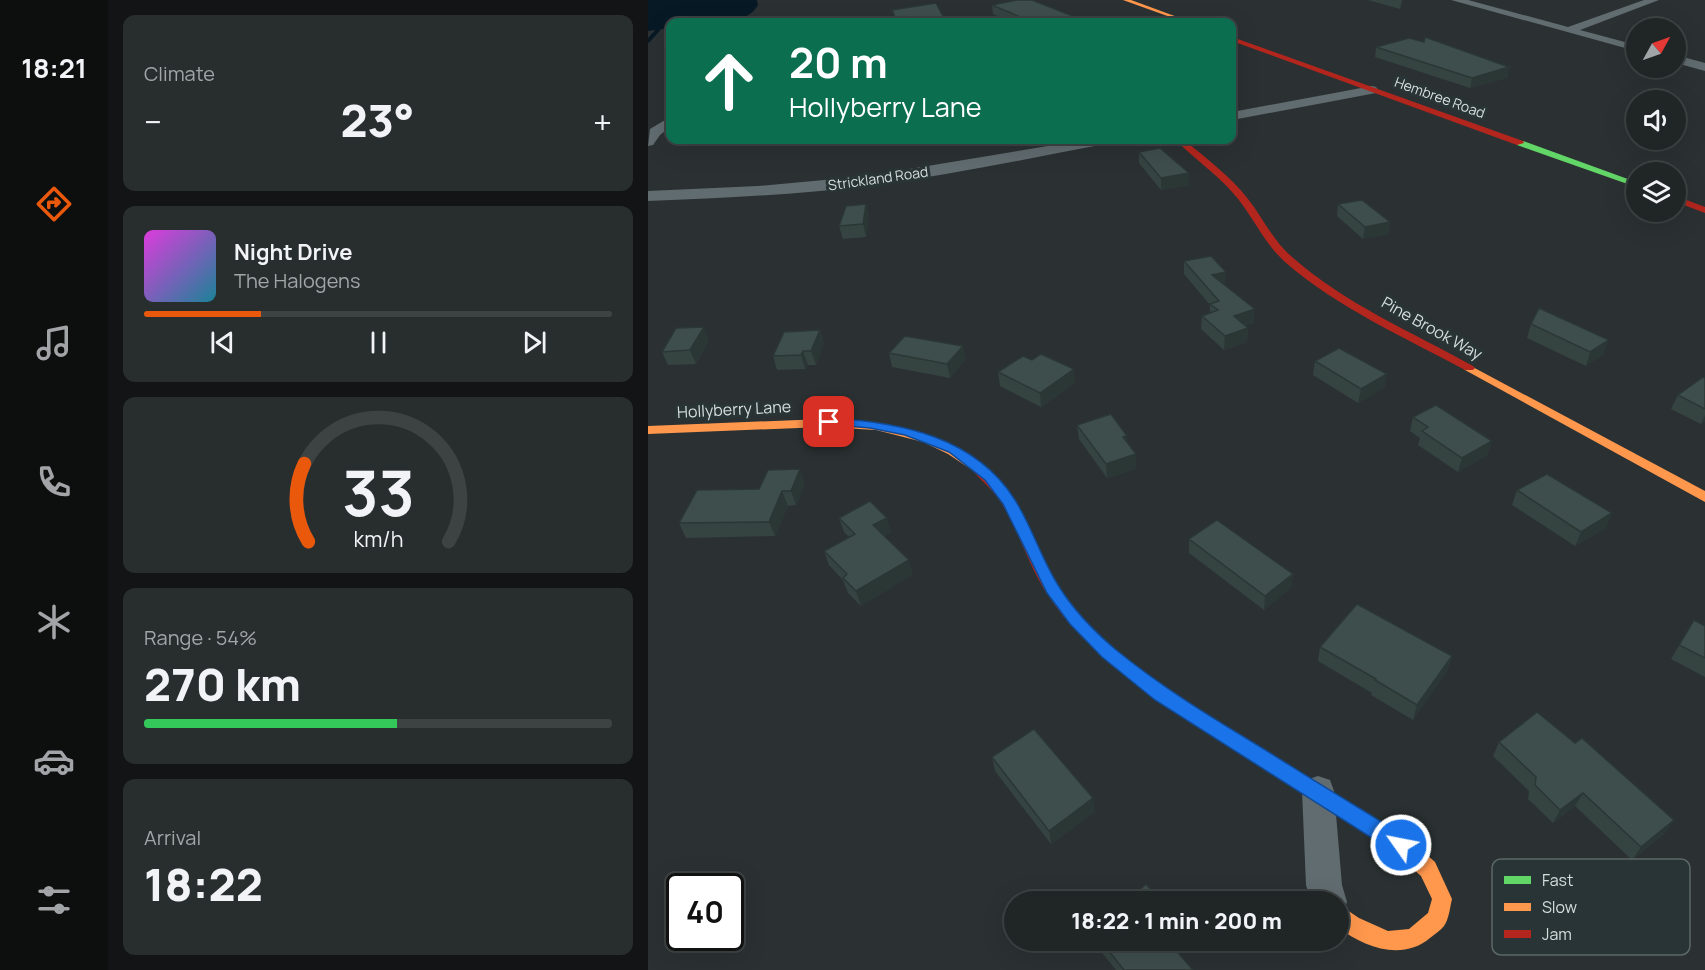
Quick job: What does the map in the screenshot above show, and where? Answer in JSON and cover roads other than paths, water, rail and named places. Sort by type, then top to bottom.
[{"type":"street","points":[[1126,0],[1177,18]]},
{"type":"street","points":[[1456,0],[1626,45]]},
{"type":"street","points":[[1569,30],[1654,0]]},
{"type":"street","name":"Hembree Road","points":[[1236,40],[1626,181]]},
{"type":"street","points":[[1686,62],[1705,67]]},
{"type":"street","points":[[1236,115],[1371,90]]},
{"type":"street","points":[[648,142],[655,132],[666,124]]},
{"type":"street","name":"Strickland Road","points":[[648,196],[746,192],[868,181],[1083,144]]},
{"type":"street","name":"Pine Brook Way","points":[[1185,144],[1221,175],[1244,200],[1273,243],[1307,275],[1343,298],[1705,497]]},
{"type":"street","points":[[1686,203],[1705,210]]},
{"type":"street","name":"Hollyberry Lane","points":[[648,430],[829,422],[870,424],[908,431],[954,449],[990,476],[1010,502],[1052,589],[1076,620],[1107,652],[1161,694],[1401,845],[1428,869],[1443,900],[1437,919],[1413,939],[1387,941],[1349,923]]},
{"type":"street","points":[[1318,791],[1326,891]]},
{"type":"water","points":[[648,0],[757,0],[758,5],[744,18],[666,18],[666,29],[648,31]]},
{"type":"waterway","points":[[648,41],[658,30]]}]
